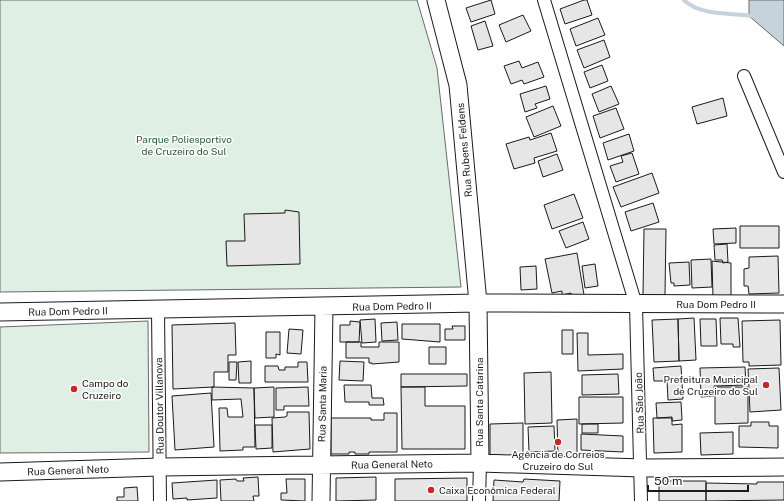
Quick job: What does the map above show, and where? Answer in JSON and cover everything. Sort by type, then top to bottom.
[{"type":"street","name":"Rua Rubens Feldens","points":[[436,0],[458,85],[478,303]]},
{"type":"street","name":"Rua São João","points":[[544,0],[636,305],[642,468],[641,501]]},
{"type":"street","points":[[744,76],[784,172]]},
{"type":"street","name":"Rua Dom Pedro II","points":[[0,312],[478,303],[636,305],[784,304]]},
{"type":"street","name":"Rua Santa Catarina","points":[[478,303],[479,501]]},
{"type":"street","name":"Rua Santa Maria","points":[[321,501],[324,307]]},
{"type":"street","name":"Rua Doutor Villanova","points":[[158,310],[160,501]]},
{"type":"street","name":"Rua General Neto","points":[[0,472],[160,467],[480,463],[642,468],[784,467]]},
{"type":"green space","name":"Parque Poliesportivo de Cruzeiro do Sul","points":[[0,0],[417,0],[437,68],[461,287],[0,292]]},
{"type":"green space","name":"Campo do Cruzeiro","points":[[148,321],[149,452],[0,453],[0,327]]},
{"type":"shaded area","points":[[749,0],[784,0],[784,46],[749,16]]},
{"type":"building","points":[[491,0],[495,14],[471,22],[466,8]]},
{"type":"building","points":[[587,0],[592,15],[565,24],[560,9]]},
{"type":"building","points":[[523,15],[531,31],[506,42],[499,25]]},
{"type":"building","points":[[598,18],[605,35],[576,46],[570,29]]},
{"type":"building","points":[[485,21],[493,46],[478,50],[471,26]]},
{"type":"building","points":[[604,40],[610,57],[584,68],[577,50]]},
{"type":"building","points":[[519,61],[522,68],[538,62],[544,77],[524,84],[522,80],[511,84],[504,66]]},
{"type":"building","points":[[602,65],[608,81],[590,88],[584,72]]},
{"type":"building","points":[[546,86],[550,99],[535,104],[537,108],[525,112],[520,94]]},
{"type":"building","points":[[611,86],[619,104],[599,112],[592,94]]},
{"type":"building","points":[[723,98],[727,116],[697,124],[692,107]]},
{"type":"building","points":[[553,106],[561,126],[534,137],[526,117]]},
{"type":"building","points":[[616,108],[624,129],[600,138],[593,116]]},
{"type":"building","points":[[551,133],[557,151],[534,158],[535,163],[514,169],[506,144],[529,137],[530,140]]},
{"type":"building","points":[[629,134],[634,151],[608,160],[603,143]]},
{"type":"building","points":[[632,153],[639,174],[616,182],[610,166],[623,162],[621,156]]},
{"type":"building","points":[[557,154],[563,170],[543,177],[538,161]]},
{"type":"building","points":[[652,173],[659,193],[621,207],[613,187]]},
{"type":"building","points":[[574,194],[583,218],[552,229],[544,205]]},
{"type":"building","points":[[653,203],[659,222],[631,231],[625,212]]},
{"type":"building","points":[[285,210],[299,212],[300,264],[227,266],[226,241],[245,241],[244,214],[285,213]]},
{"type":"building","points":[[583,222],[589,239],[566,248],[559,231]]},
{"type":"building","points":[[740,226],[779,226],[779,248],[740,248]]},
{"type":"building","points":[[736,228],[736,243],[714,244],[713,229]]},
{"type":"building","points":[[644,229],[666,229],[665,295],[643,295]]},
{"type":"building","points":[[727,244],[728,262],[723,263],[722,260],[715,260],[714,245]]},
{"type":"building","points":[[577,253],[584,295],[572,297],[571,293],[562,295],[562,291],[552,293],[545,259]]},
{"type":"building","points":[[778,256],[779,293],[749,294],[748,286],[744,286],[744,269],[749,268],[749,257]]},
{"type":"building","points":[[711,259],[712,287],[692,288],[691,260]]},
{"type":"building","points":[[712,261],[731,263],[731,298],[713,298]]},
{"type":"building","points":[[689,262],[690,285],[674,286],[674,283],[671,283],[669,263]]},
{"type":"building","points":[[595,264],[598,286],[585,288],[582,266]]},
{"type":"building","points":[[536,266],[537,289],[521,290],[520,267]]},
{"type":"building","points":[[694,318],[696,360],[679,361],[678,319]]},
{"type":"building","points":[[720,318],[738,318],[740,347],[733,347],[733,344],[721,344]]},
{"type":"building","points":[[375,319],[376,342],[362,343],[360,320]]},
{"type":"building","points":[[678,319],[679,361],[654,362],[652,320]]},
{"type":"building","points":[[700,319],[716,319],[717,346],[701,346]]},
{"type":"building","points":[[780,320],[781,365],[749,366],[749,362],[743,362],[742,321]]},
{"type":"building","points":[[350,321],[360,322],[359,342],[340,342],[340,325],[350,325]]},
{"type":"building","points":[[397,322],[398,340],[382,341],[381,323]]},
{"type":"building","points":[[235,323],[236,355],[228,355],[228,372],[214,372],[214,387],[173,389],[172,325]]},
{"type":"building","points":[[402,324],[440,324],[440,342],[402,339]]},
{"type":"building","points":[[452,326],[465,326],[465,340],[445,340],[445,329],[453,329]]},
{"type":"building","points":[[289,329],[303,330],[301,354],[287,353]]},
{"type":"building","points":[[562,330],[573,330],[573,354],[562,354]]},
{"type":"building","points":[[266,332],[280,332],[280,355],[276,354],[276,358],[266,358]]},
{"type":"building","points":[[577,333],[588,333],[588,355],[623,354],[623,369],[578,371]]},
{"type":"building","points":[[346,342],[361,342],[361,347],[379,347],[379,342],[399,342],[399,362],[372,364],[369,363],[369,358],[346,358]]},
{"type":"building","points":[[429,347],[446,347],[446,364],[429,364]]},
{"type":"building","points":[[251,361],[251,383],[239,383],[238,362]]},
{"type":"building","points":[[340,361],[364,362],[363,381],[339,380]]},
{"type":"building","points":[[229,362],[237,362],[236,380],[229,380]]},
{"type":"building","points":[[298,362],[307,362],[308,382],[265,382],[265,366],[278,366],[279,370],[285,370],[285,367],[298,367]]},
{"type":"building","points":[[681,366],[683,399],[668,400],[667,381],[654,381],[653,368]]},
{"type":"building","points":[[745,367],[746,385],[714,386],[714,396],[701,397],[700,368]]},
{"type":"building","points":[[779,368],[781,410],[750,412],[748,369]]},
{"type":"building","points":[[551,372],[552,423],[525,424],[524,373]]},
{"type":"building","points":[[401,374],[467,374],[467,386],[401,387]]},
{"type":"building","points":[[618,374],[619,394],[582,395],[582,375]]},
{"type":"building","points":[[344,385],[371,385],[372,398],[383,398],[384,405],[369,405],[369,402],[345,402]]},
{"type":"building","points":[[212,387],[254,388],[255,447],[243,447],[243,450],[220,451],[219,408],[227,408],[228,417],[243,417],[241,399],[212,400]]},
{"type":"building","points":[[274,387],[274,417],[255,418],[254,388]]},
{"type":"building","points":[[308,387],[309,406],[284,406],[284,410],[276,410],[276,388]]},
{"type":"building","points":[[401,387],[425,387],[425,406],[465,406],[465,449],[402,449]]},
{"type":"building","points":[[715,387],[748,387],[748,423],[715,424]]},
{"type":"building","points":[[211,393],[214,447],[175,450],[172,396]]},
{"type":"building","points":[[579,397],[623,397],[623,423],[579,424]]},
{"type":"building","points":[[681,402],[682,420],[672,421],[672,417],[657,418],[656,403]]},
{"type":"building","points":[[287,412],[309,412],[310,449],[273,452],[272,418],[285,417],[287,416]]},
{"type":"building","points":[[384,413],[397,413],[397,452],[369,452],[369,454],[355,454],[355,452],[349,452],[349,454],[331,454],[331,418],[371,418],[371,420],[384,420]]},
{"type":"building","points":[[653,418],[672,418],[672,425],[682,424],[682,452],[654,453]]},
{"type":"building","points":[[577,419],[577,456],[558,457],[557,420]]},
{"type":"building","points":[[751,422],[769,422],[769,426],[778,426],[778,448],[739,447],[739,426],[751,426]]},
{"type":"building","points":[[523,423],[523,456],[490,456],[490,424]]},
{"type":"building","points":[[582,424],[598,424],[598,433],[582,433]]},
{"type":"building","points":[[255,425],[272,425],[272,448],[256,449]]},
{"type":"building","points":[[554,426],[555,451],[529,452],[528,427]]},
{"type":"building","points":[[733,432],[733,454],[701,455],[700,433]]},
{"type":"building","points":[[581,434],[623,436],[623,452],[581,450]]},
{"type":"building","points":[[258,477],[259,496],[253,496],[254,501],[221,501],[220,480],[236,479],[237,481],[244,481],[243,478]]},
{"type":"building","points":[[376,477],[376,500],[336,501],[336,478]]},
{"type":"building","name":"Caixa Econômica Federal","points":[[467,478],[467,501],[395,501],[395,479]]},
{"type":"building","points":[[286,479],[305,479],[305,501],[281,500],[281,493],[287,493]]},
{"type":"building","points":[[524,479],[560,481],[559,501],[493,501],[494,480],[523,482]]},
{"type":"building","points":[[217,480],[217,498],[187,500],[187,498],[173,499],[172,483]]},
{"type":"building","points":[[659,481],[706,481],[706,501],[659,501]]},
{"type":"building","points":[[757,482],[784,482],[784,500],[706,501],[706,483],[757,484]]},
{"type":"building","points":[[137,487],[138,501],[117,501],[117,497],[124,497],[124,488]]},
{"type":"waterway","points":[[684,0],[699,9],[707,11],[754,16]]},
{"type":"place","name":"Prefeitura Municipal de Cruzeiro do Sul","points":[[766,385]]},
{"type":"place","name":"Campo do Cruzeiro","points":[[74,389]]},
{"type":"place","name":"Agência de Correios Cruzeiro do Sul","points":[[558,442]]},
{"type":"place","name":"Caixa Econômica Federal","points":[[431,490]]}]
